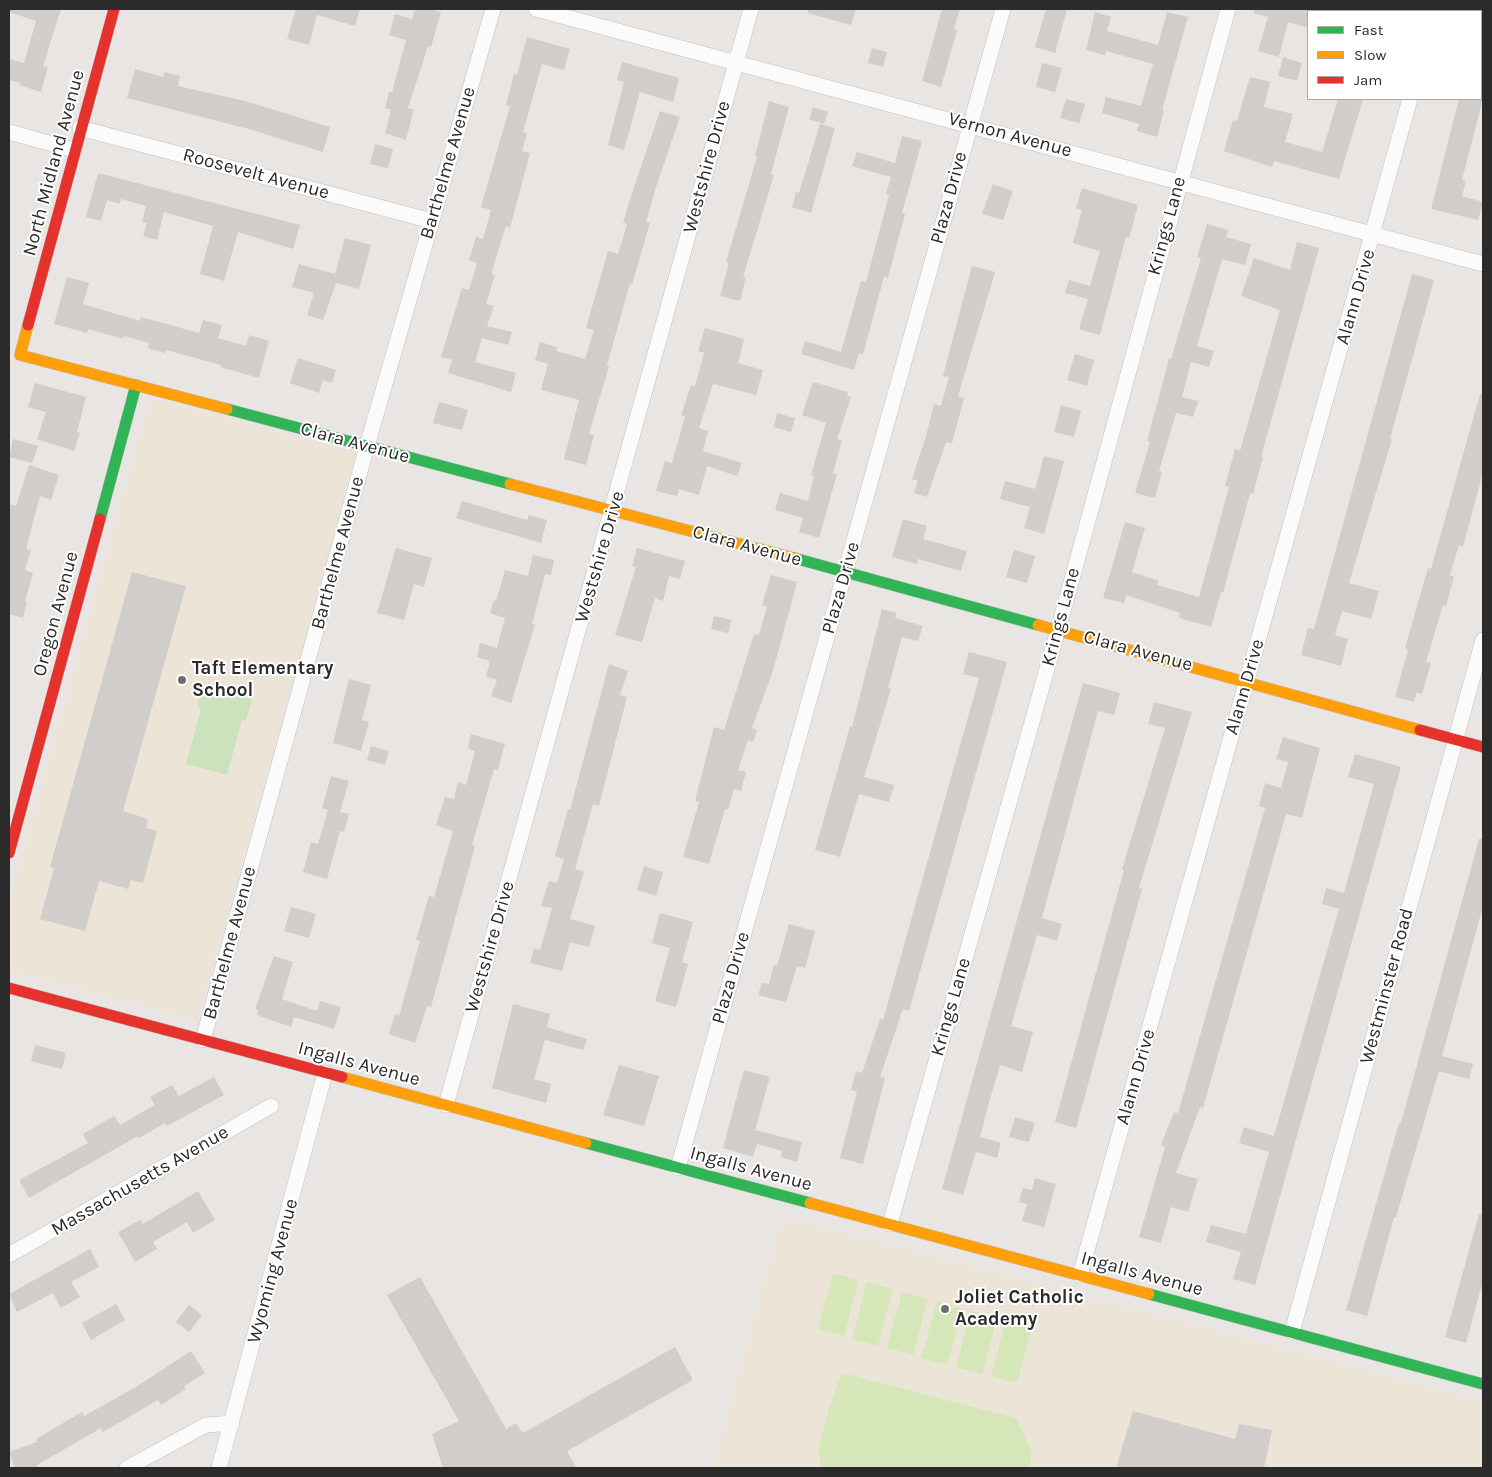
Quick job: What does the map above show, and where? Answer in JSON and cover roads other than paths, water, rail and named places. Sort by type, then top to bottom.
[{"type":"street","name":"North Midland Avenue","points":[[14,353],[114,9]]},
{"type":"street","name":"Barthelme Avenue","points":[[203,1040],[368,446],[493,9]]},
{"type":"street","name":"Vernon Avenue","points":[[536,9],[1483,264]]},
{"type":"street","name":"Westshire Drive","points":[[446,1105],[613,510],[750,9]]},
{"type":"street","name":"Plaza Drive","points":[[678,1168],[1003,9]]},
{"type":"street","name":"Krings Lane","points":[[890,1224],[1058,630],[1228,9]]},
{"type":"street","name":"Alann Drive","points":[[1080,1275],[1410,100]]},
{"type":"street","name":"Roosevelt Avenue","points":[[80,128],[432,221]]},
{"type":"street","points":[[9,132],[74,150]]},
{"type":"street","name":"Clara Avenue","points":[[14,353],[846,572],[1483,746]]},
{"type":"street","name":"Oregon Avenue","points":[[9,853],[136,385]]},
{"type":"street","name":"Westminster Road","points":[[1292,1332],[1483,640]]},
{"type":"street","name":"Ingalls Avenue","points":[[9,988],[1483,1384]]},
{"type":"street","name":"Wyoming Avenue","points":[[219,1468],[325,1073]]},
{"type":"street","name":"Massachusetts Avenue","points":[[9,1255],[271,1106]]},
{"type":"street","points":[[127,1468],[206,1425],[232,1423]]},
{"type":"place","name":"Taft Elementary School","points":[[182,680]]},
{"type":"place","name":"Joliet Catholic Academy","points":[[945,1309]]}]
